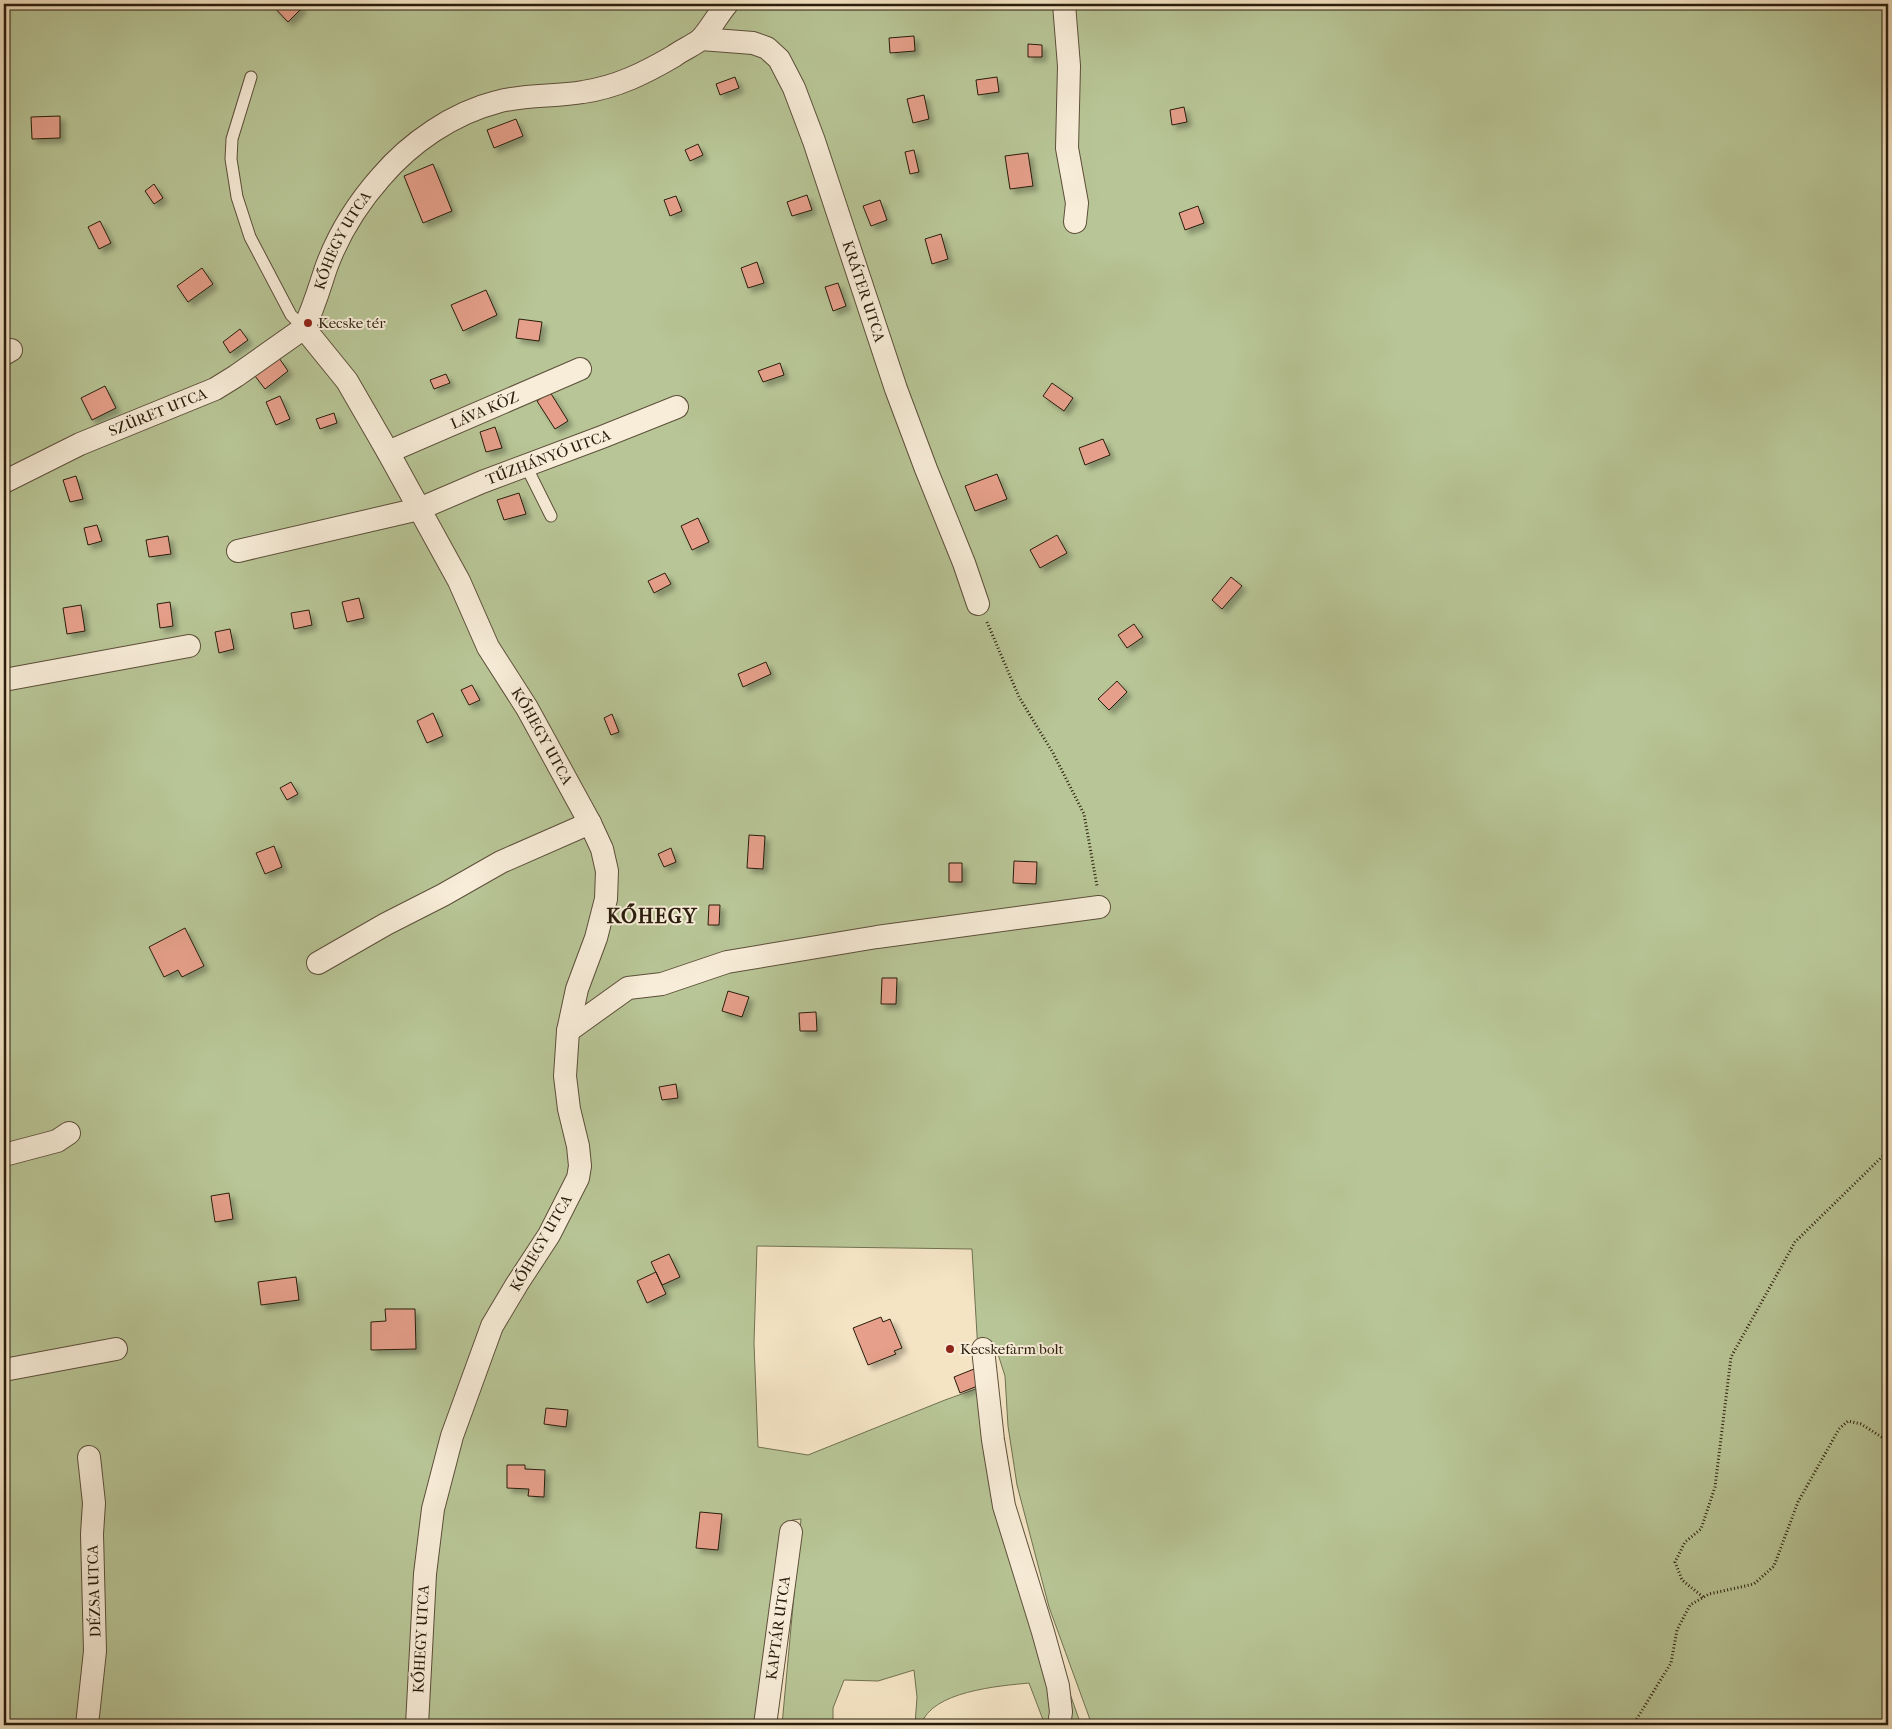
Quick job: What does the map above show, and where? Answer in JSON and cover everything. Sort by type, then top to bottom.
[{"type":"street","name":"KŐHEGY UTCA","points":[[417,1725],[425,1574],[433,1509],[452,1436],[492,1326],[550,1235],[578,1178],[580,1166],[578,1146],[568,1109],[565,1076],[568,1031],[577,989],[596,938],[606,899],[608,871],[602,849],[590,823],[527,708],[488,646],[459,581],[388,452],[346,381],[304,328],[315,306],[326,267],[338,241],[361,202],[382,176],[407,152],[435,130],[463,115],[496,102],[521,97],[582,92],[610,87],[645,73],[701,39],[727,4]]},
{"type":"street","points":[[1064,4],[1069,66],[1067,148],[1077,203],[1075,222]]},
{"type":"street","name":"KRÁTER UTCA","points":[[701,39],[753,43],[767,48],[779,58],[790,80],[814,141],[896,389],[964,563],[978,604]]},
{"type":"street","name":"SZÜRET UTCA","points":[[4,482],[80,444],[215,389],[304,328]]},
{"type":"street","name":"LÁVA KÖZ","points":[[388,452],[580,369]]},
{"type":"street","name":"TŰZHÁNYÓ UTCA","points":[[238,551],[419,510],[677,407]]},
{"type":"street","points":[[4,680],[189,646]]},
{"type":"street","points":[[318,963],[501,862],[590,823]]},
{"type":"street","points":[[568,1031],[628,988],[662,984],[727,962],[876,938],[1099,907]]},
{"type":"street","points":[[4,1156],[57,1140],[69,1133]]},
{"type":"street","points":[[4,1370],[116,1349]]},
{"type":"street","points":[[983,1349],[993,1440],[1004,1506],[1058,1686],[1061,1712],[1059,1725]]},
{"type":"street","name":"DÉZSA UTCA","points":[[87,1725],[96,1651],[92,1534],[94,1504],[89,1458]]},
{"type":"street","name":"KAPTÁR UTCA","points":[[765,1725],[792,1532]]},
{"type":"lane","points":[[251,77],[232,139],[231,159],[238,197],[250,237],[291,315],[304,328]]},
{"type":"lane","points":[[526,466],[551,516]]},
{"type":"path","points":[[978,604],[993,633],[1019,697],[1053,753],[1084,814],[1099,907]]},
{"type":"path","points":[[1703,1597],[1682,1580],[1675,1562],[1684,1542],[1701,1529],[1715,1487],[1730,1356],[1795,1242],[1888,1151]]},
{"type":"path","points":[[1633,1725],[1671,1663],[1677,1630],[1690,1605],[1708,1594],[1754,1584],[1774,1566],[1798,1502],[1839,1429],[1848,1421],[1862,1424],[1888,1441]]},
{"type":"green space","points":[[4,4],[1888,4],[1888,1725],[1092,1725],[1049,1607],[1017,1485],[1008,1426],[1005,1376],[997,1351],[978,1352],[972,1249],[757,1246],[754,1343],[758,1447],[808,1455],[987,1385],[1010,1497],[1044,1620],[1081,1725],[1045,1725],[1029,1683],[968,1692],[938,1705],[927,1714],[921,1725],[915,1725],[917,1697],[914,1670],[878,1681],[844,1680],[833,1708],[833,1725],[782,1725],[801,1519],[792,1520],[771,1725],[4,1725]]},
{"type":"building","points":[[275,4],[298,4],[302,8],[288,22],[273,6]]},
{"type":"building","points":[[914,36],[915,51],[890,53],[889,38]]},
{"type":"building","points":[[1028,44],[1042,45],[1042,57],[1028,57]]},
{"type":"building","points":[[735,77],[739,88],[720,95],[716,84]]},
{"type":"building","points":[[997,77],[999,92],[978,95],[976,80]]},
{"type":"building","points":[[924,95],[929,119],[913,123],[907,99]]},
{"type":"building","points":[[1184,107],[1187,122],[1172,125],[1170,110]]},
{"type":"building","points":[[60,116],[60,138],[32,139],[31,117]]},
{"type":"building","points":[[516,119],[523,136],[494,148],[487,130]]},
{"type":"building","points":[[698,144],[703,155],[690,161],[685,150]]},
{"type":"building","points":[[914,150],[919,172],[910,174],[905,152]]},
{"type":"building","points":[[1028,153],[1033,186],[1010,189],[1005,156]]},
{"type":"building","points":[[433,164],[452,211],[423,223],[404,176]]},
{"type":"building","points":[[154,184],[163,198],[154,204],[145,191]]},
{"type":"building","points":[[807,195],[812,210],[792,216],[787,202]]},
{"type":"building","points":[[676,196],[682,211],[670,216],[664,200]]},
{"type":"building","points":[[880,200],[887,220],[871,226],[863,206]]},
{"type":"building","points":[[1198,206],[1204,223],[1185,230],[1179,213]]},
{"type":"building","points":[[100,221],[111,243],[99,249],[88,227]]},
{"type":"building","points":[[941,234],[948,259],[932,264],[925,239]]},
{"type":"building","points":[[757,262],[764,283],[748,288],[741,268]]},
{"type":"building","points":[[202,268],[213,284],[188,302],[177,286]]},
{"type":"building","points":[[838,283],[846,306],[833,311],[825,287]]},
{"type":"building","points":[[486,290],[497,315],[463,331],[451,305]]},
{"type":"building","points":[[519,319],[542,322],[539,341],[516,338]]},
{"type":"building","points":[[240,329],[248,340],[230,353],[223,342]]},
{"type":"building","points":[[279,358],[288,371],[265,389],[255,376]]},
{"type":"building","points":[[780,363],[784,375],[763,382],[758,371]]},
{"type":"building","points":[[446,374],[450,383],[434,389],[430,380]]},
{"type":"building","points":[[1052,383],[1073,398],[1064,411],[1043,396]]},
{"type":"building","points":[[105,386],[116,408],[92,420],[81,398]]},
{"type":"building","points":[[550,392],[568,421],[555,429],[537,401]]},
{"type":"building","points":[[280,396],[290,419],[276,425],[266,402]]},
{"type":"building","points":[[334,413],[337,423],[320,429],[316,419]]},
{"type":"building","points":[[495,427],[502,448],[486,452],[480,432]]},
{"type":"building","points":[[1103,439],[1110,455],[1085,465],[1079,448]]},
{"type":"building","points":[[997,474],[1007,499],[975,511],[965,486]]},
{"type":"building","points":[[76,476],[83,499],[70,502],[63,480]]},
{"type":"building","points":[[519,493],[526,514],[504,520],[497,500]]},
{"type":"building","points":[[698,518],[709,542],[692,550],[681,526]]},
{"type":"building","points":[[97,525],[102,541],[88,545],[84,528]]},
{"type":"building","points":[[1057,535],[1067,553],[1040,568],[1030,550]]},
{"type":"building","points":[[168,536],[171,554],[149,557],[146,540]]},
{"type":"building","points":[[665,573],[671,584],[654,593],[648,581]]},
{"type":"building","points":[[1231,577],[1242,586],[1222,609],[1212,600]]},
{"type":"building","points":[[359,598],[364,618],[347,622],[342,602]]},
{"type":"building","points":[[170,602],[173,626],[160,628],[157,604]]},
{"type":"building","points":[[81,605],[85,631],[67,634],[63,608]]},
{"type":"building","points":[[309,610],[312,625],[294,629],[291,613]]},
{"type":"building","points":[[1134,624],[1143,637],[1127,648],[1118,635]]},
{"type":"building","points":[[230,629],[234,649],[219,653],[215,632]]},
{"type":"building","points":[[766,662],[771,674],[743,687],[738,674]]},
{"type":"building","points":[[1117,681],[1127,692],[1109,710],[1098,699]]},
{"type":"building","points":[[472,685],[480,700],[469,705],[461,690]]},
{"type":"building","points":[[433,713],[443,736],[427,743],[417,721]]},
{"type":"building","points":[[612,714],[619,732],[611,735],[604,718]]},
{"type":"building","points":[[291,782],[298,794],[287,800],[280,788]]},
{"type":"building","points":[[749,835],[765,836],[763,869],[747,868]]},
{"type":"building","points":[[274,846],[282,867],[265,874],[256,853]]},
{"type":"building","points":[[671,848],[676,862],[664,867],[658,854]]},
{"type":"building","points":[[1014,861],[1037,862],[1036,884],[1013,883]]},
{"type":"building","points":[[949,863],[962,863],[962,882],[949,882]]},
{"type":"building","points":[[709,905],[720,905],[719,925],[708,925]]},
{"type":"building","points":[[185,928],[204,966],[182,977],[178,970],[164,977],[149,947]]},
{"type":"building","points":[[882,978],[897,978],[896,1004],[881,1004]]},
{"type":"building","points":[[728,991],[749,997],[742,1017],[722,1011]]},
{"type":"building","points":[[816,1012],[817,1031],[800,1031],[799,1013]]},
{"type":"building","points":[[676,1084],[678,1098],[662,1100],[659,1087]]},
{"type":"building","points":[[229,1193],[233,1219],[215,1222],[211,1196]]},
{"type":"building","points":[[669,1254],[680,1277],[662,1285],[651,1262]]},
{"type":"building","points":[[656,1272],[666,1294],[647,1303],[637,1281]]},
{"type":"building","points":[[296,1277],[299,1300],[261,1305],[258,1282]]},
{"type":"building","points":[[385,1309],[415,1309],[416,1349],[371,1350],[371,1322],[386,1321]]},
{"type":"building","points":[[881,1317],[883,1322],[890,1319],[902,1348],[894,1351],[896,1354],[868,1365],[853,1328]]},
{"type":"building","points":[[979,1367],[985,1383],[960,1393],[954,1377]]},
{"type":"building","points":[[546,1408],[568,1410],[566,1427],[544,1424]]},
{"type":"building","points":[[507,1465],[525,1465],[525,1469],[545,1470],[544,1497],[528,1496],[529,1489],[507,1488]]},
{"type":"building","points":[[700,1512],[722,1514],[718,1550],[696,1548]]},
{"type":"place","name":"Kecske tér","points":[[308,323]]},
{"type":"place","name":"Kecskefarm bolt","points":[[950,1349]]},
{"type":"district","name":"KŐHEGY","points":[[652,916]]}]
